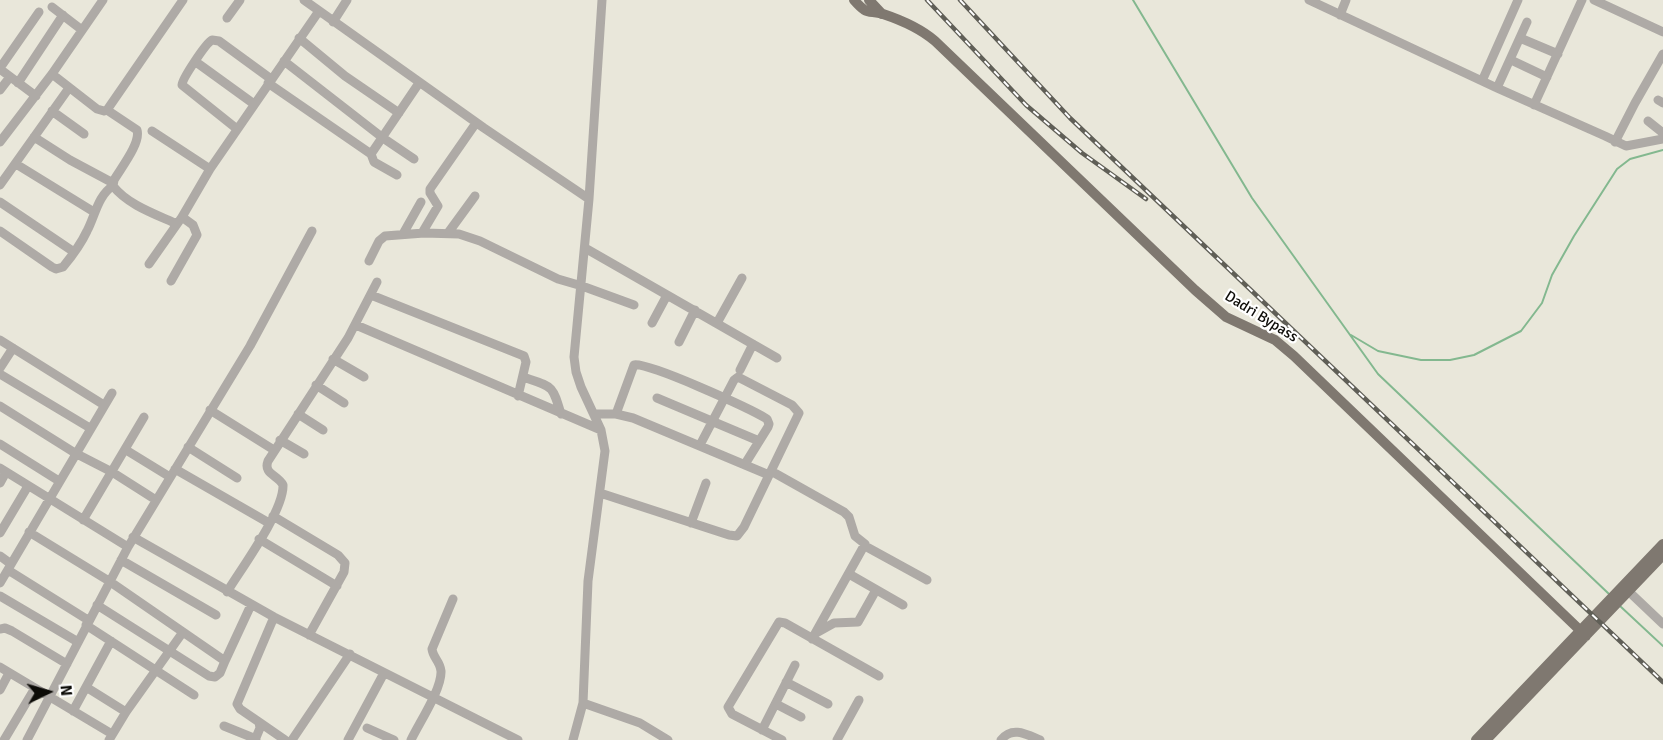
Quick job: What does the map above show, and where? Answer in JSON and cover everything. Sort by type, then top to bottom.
[{"type":"main road","name":"Dadri Bypass","points":[[854,0],[863,10],[882,14],[916,28],[935,41],[1226,317],[1283,345],[1583,634]]},
{"type":"main road","name":"Dadri Bypass","points":[[869,0],[882,14]]},
{"type":"main road","points":[[1486,740],[1626,588],[1663,544]]},
{"type":"main road","points":[[1626,588],[1663,555]]},
{"type":"main road","points":[[1476,740],[1583,634]]},
{"type":"street","points":[[0,142],[52,74],[103,0]]},
{"type":"street","points":[[107,110],[183,0]]},
{"type":"street","points":[[227,18],[240,0]]},
{"type":"street","points":[[304,0],[476,123],[589,199]]},
{"type":"street","points":[[333,22],[347,0]]},
{"type":"street","points":[[573,740],[583,703],[588,581],[605,451],[601,430],[579,379],[574,357],[589,199],[602,0]]},
{"type":"street","points":[[1309,0],[1615,142],[1626,146],[1663,139]]},
{"type":"street","points":[[1340,15],[1346,0]]},
{"type":"street","points":[[1482,81],[1518,0]]},
{"type":"street","points":[[1534,105],[1582,0]]},
{"type":"street","points":[[1594,0],[1663,32]]},
{"type":"street","points":[[52,7],[82,30]]},
{"type":"street","points":[[149,264],[237,129],[319,11]]},
{"type":"street","points":[[36,96],[0,68],[39,12]]},
{"type":"street","points":[[0,90],[14,80],[63,15]]},
{"type":"street","points":[[1497,88],[1527,22]]},
{"type":"street","points":[[1520,38],[1558,54]]},
{"type":"street","points":[[237,129],[182,85],[183,78],[208,42],[214,39],[239,54],[270,81],[371,154],[374,162],[397,175]]},
{"type":"street","points":[[299,39],[345,76],[399,113]]},
{"type":"street","points":[[1615,142],[1663,54]]},
{"type":"street","points":[[1511,60],[1547,77]]},
{"type":"street","points":[[284,61],[383,138],[414,159]]},
{"type":"street","points":[[196,62],[254,104]]},
{"type":"street","points":[[0,231],[56,269],[63,267],[86,232],[106,192],[113,185],[139,133],[107,110],[101,111],[52,74]]},
{"type":"street","points":[[371,154],[419,83]]},
{"type":"street","points":[[1,182],[69,88]]},
{"type":"street","points":[[52,111],[84,134]]},
{"type":"street","points":[[1648,121],[1663,133]]},
{"type":"street","points":[[422,233],[438,206],[430,195],[430,189],[476,123]]},
{"type":"street","points":[[152,131],[210,170]]},
{"type":"street","points":[[34,137],[113,185],[122,196],[129,200],[193,225],[197,235],[171,281]]},
{"type":"street","points":[[16,164],[94,212]]},
{"type":"street","points":[[448,233],[475,196]]},
{"type":"street","points":[[0,202],[74,252]]},
{"type":"street","points":[[403,234],[421,202]]},
{"type":"street","points":[[27,740],[128,547],[250,346],[312,231]]},
{"type":"street","points":[[369,261],[382,237],[448,233],[471,238],[558,279],[633,305]]},
{"type":"street","points":[[585,248],[777,358]]},
{"type":"street","points":[[717,323],[742,278]]},
{"type":"street","points":[[227,592],[271,519],[283,489],[281,481],[266,468],[274,450],[356,325],[377,282]]},
{"type":"street","points":[[652,323],[667,295]]},
{"type":"street","points":[[372,296],[522,355],[526,362],[518,396]]},
{"type":"street","points":[[679,342],[695,310]]},
{"type":"street","points":[[356,325],[601,430]]},
{"type":"street","points":[[0,340],[104,405]]},
{"type":"street","points":[[740,370],[753,344]]},
{"type":"street","points":[[0,368],[13,348]]},
{"type":"street","points":[[333,359],[364,376]]},
{"type":"street","points":[[616,414],[632,369],[638,364],[767,419],[769,424],[745,464]]},
{"type":"street","points":[[0,374],[90,428]]},
{"type":"street","points":[[523,377],[551,387],[561,414]]},
{"type":"street","points":[[600,492],[729,536],[739,535],[798,416],[797,410],[792,405],[738,377],[734,380],[700,445]]},
{"type":"street","points":[[316,385],[344,403]]},
{"type":"street","points":[[0,583],[112,393]]},
{"type":"street","points":[[657,398],[759,441]]},
{"type":"street","points":[[0,406],[156,500]]},
{"type":"street","points":[[210,410],[274,450]]},
{"type":"street","points":[[298,414],[323,430]]},
{"type":"street","points":[[594,414],[616,414],[633,418],[770,473],[847,514],[854,534],[865,546],[927,580]]},
{"type":"street","points":[[83,520],[144,417]]},
{"type":"street","points":[[280,440],[304,454]]},
{"type":"street","points":[[0,444],[59,481]]},
{"type":"street","points":[[188,447],[237,478]]},
{"type":"street","points":[[126,450],[271,519],[343,559],[344,572],[309,635]]},
{"type":"street","points":[[0,483],[3,470],[128,547]]},
{"type":"street","points":[[691,523],[706,483]]},
{"type":"street","points":[[0,533],[28,486]]},
{"type":"street","points":[[29,532],[109,581],[225,660]]},
{"type":"street","points":[[134,537],[273,617],[518,740]]},
{"type":"street","points":[[259,539],[337,586]]},
{"type":"street","points":[[813,637],[865,546]]},
{"type":"street","points":[[0,556],[10,567],[111,641],[194,695]]},
{"type":"street","points":[[121,560],[216,615]]},
{"type":"street","points":[[849,574],[903,605]]},
{"type":"street","points":[[1626,588],[1663,624]]},
{"type":"street","points":[[813,637],[834,623],[858,622],[876,590]]},
{"type":"street","points":[[0,596],[78,642]]},
{"type":"street","points":[[411,740],[440,681],[439,662],[432,654],[432,649],[453,599]]},
{"type":"street","points":[[97,605],[212,677],[218,676],[251,605]]},
{"type":"street","points":[[273,617],[237,704],[240,709],[285,740]]},
{"type":"street","points":[[782,740],[732,714],[728,707],[777,624],[785,623],[813,637],[879,676]]},
{"type":"street","points":[[0,629],[5,628],[12,631],[67,664]]},
{"type":"street","points":[[0,667],[111,737],[183,632]]},
{"type":"street","points":[[73,711],[111,641]]},
{"type":"street","points":[[292,740],[350,654]]},
{"type":"street","points":[[762,730],[795,665]]},
{"type":"street","points":[[0,690],[9,673]]},
{"type":"street","points":[[348,740],[384,673]]},
{"type":"street","points":[[786,682],[828,704]]},
{"type":"street","points":[[86,687],[126,712]]},
{"type":"street","points":[[2,740],[35,688]]},
{"type":"street","points":[[837,740],[859,700]]},
{"type":"street","points":[[583,703],[640,723],[651,735],[668,740]]},
{"type":"street","points":[[776,704],[801,717]]},
{"type":"street","points":[[224,726],[256,739],[260,728],[259,722]]},
{"type":"street","points":[[367,728],[394,740]]},
{"type":"street","points":[[1001,740],[1009,733],[1016,732],[1040,740]]},
{"type":"waterway","points":[[1133,0],[1252,198],[1378,374],[1609,594]]},
{"type":"waterway","points":[[1351,335],[1378,351],[1421,360],[1450,360],[1474,355],[1521,331],[1542,303],[1552,275],[1617,169],[1630,159],[1663,150]]},
{"type":"waterway","points":[[1620,606],[1663,646]]},
{"type":"railway","points":[[927,0],[1026,105],[1082,153],[1146,199]]},
{"type":"railway","points":[[960,0],[1070,118],[1663,682]]}]
